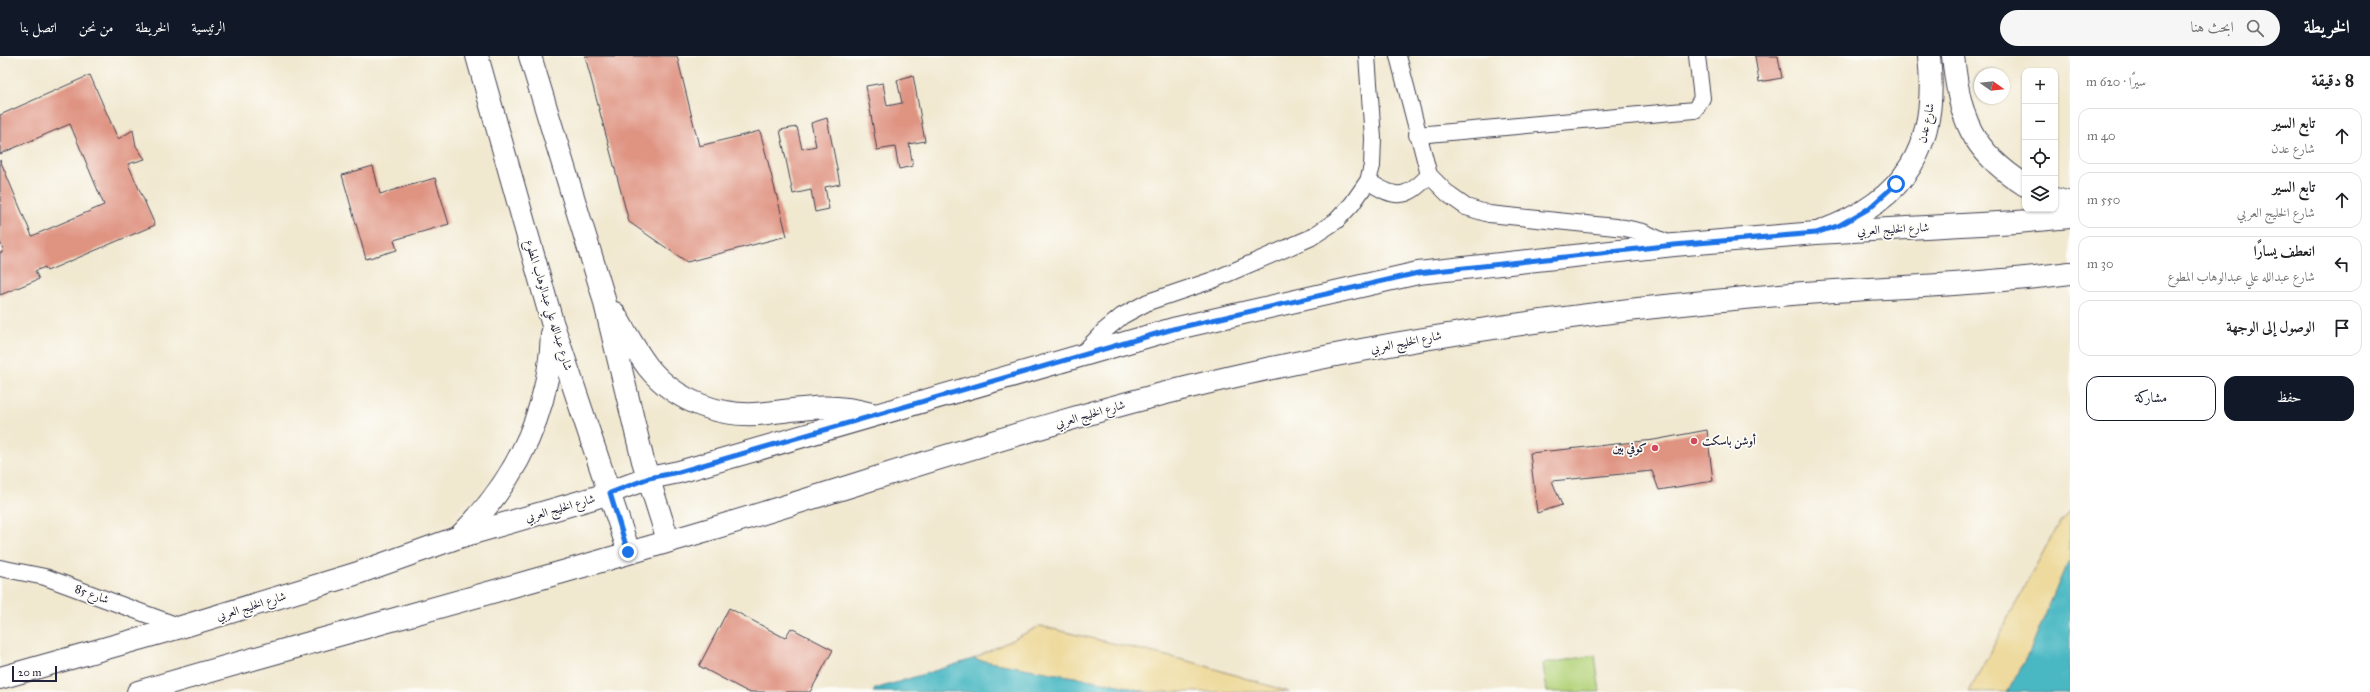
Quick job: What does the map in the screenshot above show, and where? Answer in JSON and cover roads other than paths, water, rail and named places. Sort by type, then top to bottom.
[{"type":"main road","name":"شارع عبدالله علي عبدالوهاب المطوع","points":[[477,56],[552,322],[610,493],[628,552]]},
{"type":"main road","points":[[530,56],[603,295],[649,478],[668,540]]},
{"type":"main road","name":"شارع عدن","points":[[1816,233],[1840,225],[1868,209],[1905,174],[1914,161],[1921,149],[1930,115],[1932,98],[1929,56]]},
{"type":"main road","points":[[1953,56],[1958,94],[1970,130],[1993,162],[2022,183]]},
{"type":"main road","points":[[2058,200],[2070,202]]},
{"type":"main road","name":"شارع الخليج العربي","points":[[0,678],[181,627],[355,574],[459,537],[610,493],[649,478],[679,472],[874,414],[1013,376],[1173,329],[1418,273],[1674,245],[1816,233],[2017,222],[2070,217]]},
{"type":"main road","name":"شارع الخليج العربي","points":[[138,692],[628,552],[1114,406],[1250,372],[1444,335],[1590,316],[1790,294],[2011,280],[2070,273]]},
{"type":"main road","points":[[603,295],[649,368],[671,388],[696,403],[717,410],[739,414],[768,413],[826,406],[847,408],[874,414]]},
{"type":"main road","points":[[459,537],[495,498],[524,452],[542,402],[551,349],[552,322]]},
{"type":"street","points":[[1081,355],[1104,331],[1122,316],[1148,302],[1213,280],[1310,238],[1336,221],[1352,204],[1368,181],[1372,166],[1373,138],[1368,56]]},
{"type":"street","points":[[1398,56],[1417,135],[1429,175],[1449,195],[1471,209],[1489,214],[1625,228],[1643,232],[1674,245]]},
{"type":"street","points":[[1417,135],[1695,110],[1702,98],[1697,56]]},
{"type":"street","points":[[1368,181],[1392,195],[1404,195],[1418,187],[1429,175]]},
{"type":"street","name":"شارع 85","points":[[0,568],[45,577],[181,627]]},
{"type":"water","points":[[2070,562],[2070,692],[2007,692],[2031,649],[2065,568]]},
{"type":"water","points":[[973,659],[1119,685],[1147,692],[873,692],[875,689]]},
{"type":"place","name":"أوشن باسكت","points":[[1694,441]]},
{"type":"place","name":"كوفي بين","points":[[1655,448]]}]
